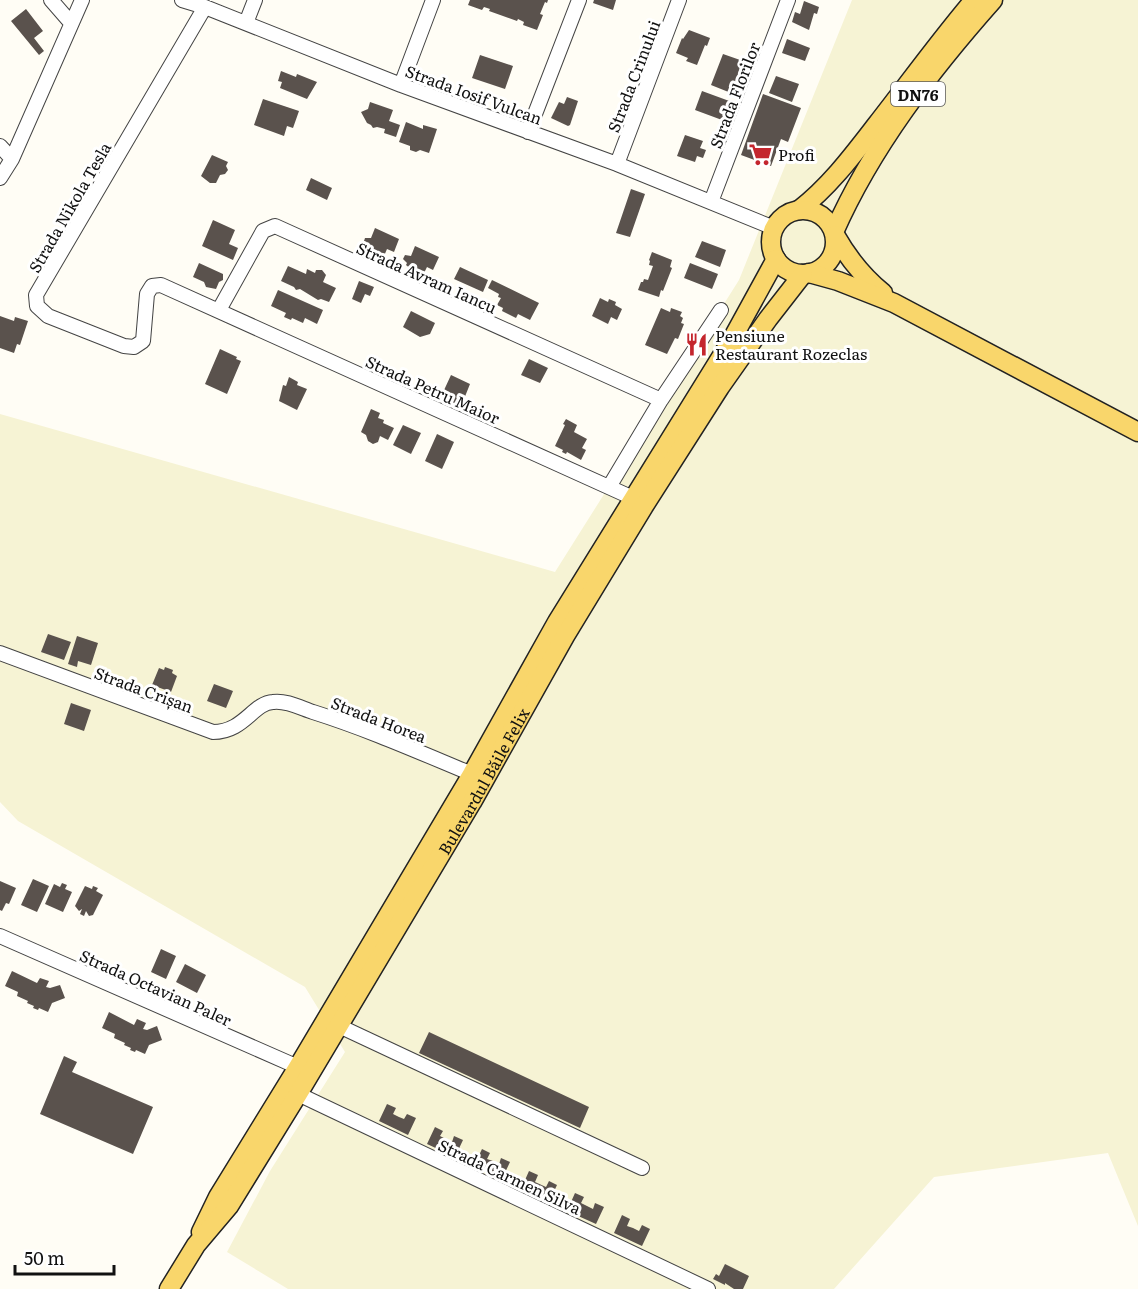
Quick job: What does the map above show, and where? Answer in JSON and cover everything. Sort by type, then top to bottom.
[{"type":"main road","name":"DN76","points":[[799,210],[824,189],[845,166],[947,32],[975,0]]},
{"type":"main road","name":"DN76","points":[[806,273],[820,270],[831,259],[836,246],[834,233],[852,194],[883,142],[952,49],[993,0]]},
{"type":"main road","points":[[894,303],[849,259],[824,217],[817,213],[799,210],[784,216],[774,228],[771,244],[776,259],[788,270],[856,288],[894,303],[1138,432]]},
{"type":"main road","name":"Bulevardul Băile Felix","points":[[196,1245],[209,1212],[472,774],[557,622],[731,341],[776,259]]},
{"type":"main road","name":"Bulevardul Băile Felix","points":[[169,1289],[196,1245],[229,1206],[298,1094],[472,802],[565,636],[644,506],[720,387],[768,319],[806,273]]},
{"type":"street","points":[[51,0],[71,23]]},
{"type":"street","points":[[0,178],[12,159],[81,0]]},
{"type":"street","name":"Strada Iosif Vulcan","points":[[182,0],[401,85],[617,164],[774,228]]},
{"type":"street","points":[[246,23],[255,0]]},
{"type":"street","points":[[401,85],[433,0]]},
{"type":"street","points":[[528,132],[579,0]]},
{"type":"street","name":"Strada Crinului","points":[[617,164],[679,0]]},
{"type":"street","name":"Strada Florilor","points":[[711,201],[788,0]]},
{"type":"street","name":"Strada Nikola Tesla","points":[[205,7],[36,295],[37,306],[48,316],[124,346],[134,346],[143,341],[147,294],[152,286],[161,285],[219,310]]},
{"type":"street","points":[[0,146],[12,159]]},
{"type":"street","name":"Strada Avram Iancu","points":[[219,310],[263,231],[275,226],[661,400]]},
{"type":"street","name":"Strada Petru Maior","points":[[219,310],[633,498]]},
{"type":"street","points":[[609,487],[661,400],[721,310]]},
{"type":"street","name":"Strada Crișan","points":[[0,653],[213,732],[226,732],[243,722],[261,706],[272,701]]},
{"type":"street","name":"Strada Horea","points":[[272,701],[286,703],[349,723],[472,774]]},
{"type":"street","name":"Strada Octavian Paler","points":[[0,936],[298,1067]]},
{"type":"street","points":[[339,1026],[642,1168]]},
{"type":"street","name":"Strada Carmen Silva","points":[[298,1094],[708,1289]]},
{"type":"shaded area","points":[[852,0],[1138,0],[1138,1226],[1108,1153],[934,1177],[834,1289],[288,1289],[227,1252],[270,1171],[345,1052],[305,987],[18,821],[0,802],[0,414],[555,572],[739,280]]},
{"type":"building","points":[[470,0],[548,0],[540,14],[543,15],[537,30],[523,25],[524,22],[518,19],[517,21],[484,7],[482,10],[468,5]]},
{"type":"building","points":[[594,0],[616,0],[613,10],[593,3]]},
{"type":"building","points":[[804,1],[819,7],[817,14],[814,13],[809,30],[792,22],[795,12],[800,14]]},
{"type":"building","points":[[26,9],[43,31],[34,38],[44,51],[39,55],[11,21]]},
{"type":"building","points":[[689,30],[710,38],[697,65],[686,61],[688,58],[676,53],[682,38]]},
{"type":"building","points":[[787,39],[810,48],[805,61],[782,53]]},
{"type":"building","points":[[723,54],[743,61],[731,93],[711,85]]},
{"type":"building","points":[[480,55],[513,66],[505,89],[472,78]]},
{"type":"building","points":[[281,71],[296,77],[297,74],[317,82],[307,99],[280,88],[282,82],[278,81]]},
{"type":"building","points":[[776,76],[799,84],[792,102],[769,93]]},
{"type":"building","points":[[702,91],[732,102],[722,120],[695,110]]},
{"type":"building","points":[[763,94],[801,108],[788,142],[781,139],[771,166],[741,155]]},
{"type":"building","points":[[567,97],[578,101],[568,126],[551,118],[559,102],[564,104]]},
{"type":"building","points":[[263,99],[299,111],[293,128],[287,126],[284,136],[254,125]]},
{"type":"building","points":[[370,102],[393,110],[389,121],[400,125],[396,137],[384,133],[385,129],[373,128],[367,123],[361,112],[368,109]]},
{"type":"building","points":[[406,122],[423,129],[423,125],[437,129],[429,153],[410,150],[410,146],[399,142]]},
{"type":"building","points":[[685,135],[703,141],[700,148],[706,150],[703,158],[697,156],[695,162],[677,156]]},
{"type":"building","points":[[212,155],[228,162],[226,166],[228,170],[225,174],[220,175],[216,183],[210,183],[201,176]]},
{"type":"building","points":[[311,178],[332,188],[327,200],[306,190]]},
{"type":"building","points":[[631,189],[645,194],[630,237],[616,233]]},
{"type":"building","points":[[213,220],[235,230],[229,244],[238,248],[233,260],[202,246]]},
{"type":"building","points":[[375,228],[399,239],[394,252],[387,249],[384,256],[370,252],[364,241],[365,238],[371,238]]},
{"type":"building","points":[[702,241],[726,250],[720,267],[695,257]]},
{"type":"building","points":[[415,246],[439,257],[433,270],[427,267],[424,273],[413,271],[406,265],[403,259],[405,255],[411,256]]},
{"type":"building","points":[[652,252],[672,260],[670,267],[672,268],[659,297],[638,290],[644,279],[648,280],[653,266],[649,265]]},
{"type":"building","points":[[199,263],[223,274],[223,280],[219,282],[216,289],[206,287],[204,282],[193,277]]},
{"type":"building","points":[[690,263],[718,274],[712,289],[684,278]]},
{"type":"building","points":[[288,266],[306,274],[307,269],[315,273],[316,270],[322,270],[326,275],[323,282],[336,288],[329,302],[318,300],[281,281]]},
{"type":"building","points":[[460,267],[488,280],[483,292],[454,279]]},
{"type":"building","points":[[492,280],[539,303],[530,320],[518,314],[516,318],[502,311],[503,308],[497,305],[501,298],[498,297],[499,294],[488,288]]},
{"type":"building","points":[[359,281],[374,287],[370,296],[365,294],[361,303],[352,299]]},
{"type":"building","points":[[278,290],[323,310],[317,324],[305,318],[303,323],[292,318],[291,320],[284,317],[286,313],[271,306]]},
{"type":"building","points":[[600,298],[608,302],[609,299],[616,302],[615,305],[622,309],[617,320],[611,317],[608,324],[592,316]]},
{"type":"building","points":[[661,308],[670,312],[671,308],[682,312],[681,323],[684,324],[678,339],[675,338],[667,354],[645,345]]},
{"type":"building","points":[[411,311],[435,323],[430,334],[420,337],[403,327]]},
{"type":"building","points":[[0,316],[14,321],[15,317],[28,321],[20,345],[17,344],[14,353],[0,348]]},
{"type":"building","points":[[220,349],[241,361],[227,394],[205,384]]},
{"type":"building","points":[[529,359],[548,368],[540,383],[521,375]]},
{"type":"building","points":[[451,375],[470,384],[464,399],[460,397],[455,408],[439,401]]},
{"type":"building","points":[[289,377],[298,382],[297,385],[307,389],[297,410],[279,401],[283,385],[286,386]]},
{"type":"building","points":[[371,409],[380,413],[378,418],[384,420],[383,423],[394,428],[388,440],[380,436],[378,442],[373,444],[361,432]]},
{"type":"building","points":[[566,419],[577,425],[574,432],[587,439],[582,448],[586,450],[581,460],[567,452],[566,454],[562,452],[563,450],[555,446]]},
{"type":"building","points":[[403,425],[421,433],[411,454],[393,445]]},
{"type":"building","points":[[437,434],[454,442],[442,469],[425,461]]},
{"type":"building","points":[[48,634],[71,642],[64,660],[41,652]]},
{"type":"building","points":[[77,636],[98,643],[91,665],[78,661],[77,667],[68,664]]},
{"type":"building","points":[[165,667],[173,670],[172,673],[177,676],[171,692],[152,685],[159,668],[164,670]]},
{"type":"building","points":[[214,684],[233,691],[226,708],[207,701]]},
{"type":"building","points":[[71,703],[91,710],[84,731],[64,724]]},
{"type":"building","points":[[33,879],[49,886],[37,912],[21,905]]},
{"type":"building","points":[[0,881],[16,888],[9,904],[6,903],[2,911],[0,910]]},
{"type":"building","points":[[62,883],[67,885],[65,889],[72,892],[63,912],[45,904],[54,884],[60,887]]},
{"type":"building","points":[[85,886],[92,889],[93,886],[98,888],[96,891],[103,895],[93,915],[89,916],[86,911],[84,916],[80,914],[82,909],[79,911],[75,906]]},
{"type":"building","points":[[161,949],[176,956],[166,979],[151,972]]},
{"type":"building","points":[[185,964],[206,975],[197,993],[176,982]]},
{"type":"building","points":[[12,971],[37,983],[40,978],[49,981],[46,987],[60,985],[65,998],[52,1003],[48,1012],[33,1008],[34,1006],[27,1003],[28,1001],[17,996],[18,992],[5,986]]},
{"type":"building","points":[[109,1012],[134,1025],[137,1019],[146,1023],[143,1029],[147,1030],[157,1026],[162,1040],[149,1045],[145,1054],[130,1050],[131,1048],[124,1045],[125,1043],[114,1038],[115,1034],[102,1028]]},
{"type":"building","points":[[429,1032],[589,1107],[580,1128],[419,1053]]},
{"type":"building","points":[[64,1056],[77,1062],[72,1072],[153,1107],[133,1154],[40,1114]]},
{"type":"building","points":[[387,1104],[396,1108],[393,1114],[399,1117],[404,1119],[407,1114],[416,1118],[408,1135],[379,1121]]},
{"type":"building","points":[[435,1127],[443,1131],[440,1136],[452,1142],[454,1136],[463,1140],[455,1157],[427,1144]]},
{"type":"building","points":[[482,1149],[490,1153],[487,1159],[499,1164],[501,1158],[510,1162],[502,1179],[474,1166]]},
{"type":"building","points":[[529,1171],[538,1175],[535,1182],[546,1187],[549,1181],[557,1185],[549,1202],[521,1189]]},
{"type":"building","points":[[575,1193],[584,1197],[581,1203],[593,1209],[595,1203],[604,1207],[596,1224],[567,1211]]},
{"type":"building","points":[[622,1215],[630,1219],[627,1226],[639,1231],[642,1225],[650,1229],[642,1246],[614,1233]]},
{"type":"building","points":[[725,1264],[749,1276],[743,1289],[734,1289],[713,1279],[716,1274],[719,1276]]},
{"type":"place","name":"Profi","points":[[760,154]]},
{"type":"place","name":"Pensiune Restaurant Rozeclas","points":[[697,344]]}]
